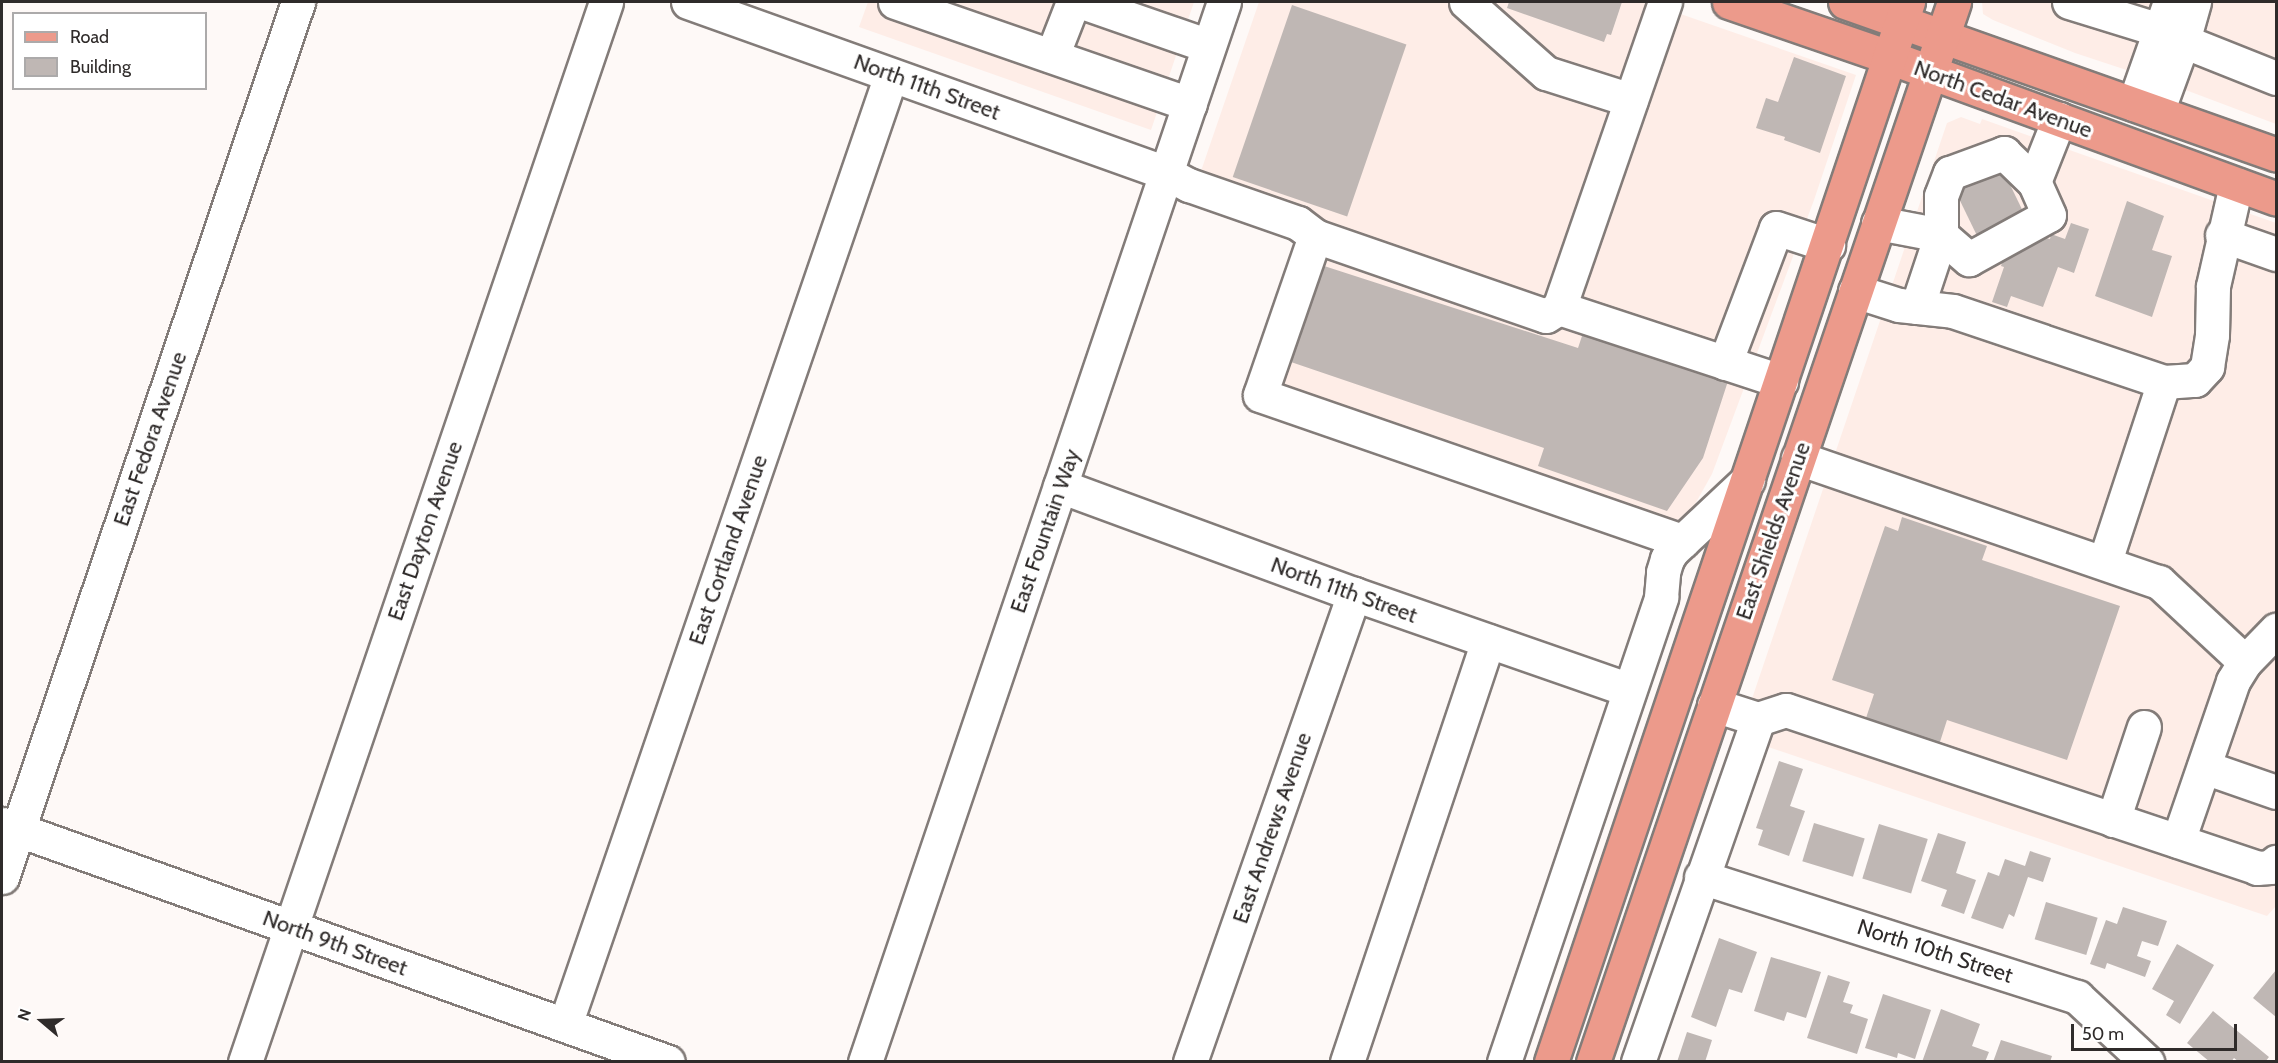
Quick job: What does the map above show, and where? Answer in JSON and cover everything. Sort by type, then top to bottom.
[{"type":"main road","name":"North Cedar Avenue","points":[[1729,2],[1889,57],[2277,200]]},
{"type":"main road","name":"North Cedar Avenue","points":[[1845,2],[1904,11],[1942,36],[2277,154]]},
{"type":"main road","name":"East Shields Avenue","points":[[1593,1062],[1954,2]]},
{"type":"main road","name":"East Shields Avenue","points":[[1551,1062],[1828,245],[1904,11]]},
{"type":"main road","points":[[2236,185],[2246,172],[2254,169],[2277,172]]},
{"type":"main road","points":[[1781,381],[1789,388],[1794,399],[1786,436],[1798,458]]},
{"type":"main road","points":[[1664,852],[1654,845],[1650,835],[1651,822],[1706,661],[1723,555]]},
{"type":"street","name":"East Fedora Avenue","points":[[2,877],[9,827],[298,2]]},
{"type":"street","name":"East Dayton Avenue","points":[[245,1062],[606,2]]},
{"type":"street","name":"North 11th Street","points":[[688,2],[1166,173],[1189,185],[1298,223],[1315,236],[1546,316],[1559,308]]},
{"type":"street","points":[[895,2],[1190,104]]},
{"type":"street","points":[[1052,56],[1073,2]]},
{"type":"street","points":[[1082,2],[1209,46]]},
{"type":"street","name":"East Fountain Way","points":[[865,1062],[1224,2]]},
{"type":"street","points":[[1467,2],[1546,73],[1631,100]]},
{"type":"street","points":[[1665,2],[1559,308],[1781,381]]},
{"type":"street","points":[[2069,2],[2171,24],[2274,68]]},
{"type":"street","points":[[2145,108],[2171,24],[2194,2]]},
{"type":"street","name":"East Cortland Avenue","points":[[565,1025],[891,75]]},
{"type":"street","points":[[2034,182],[2059,119]]},
{"type":"street","points":[[1878,223],[1941,235],[1969,259],[2049,215],[2034,182],[2004,153],[1950,173],[1941,196],[1941,235],[1917,307]]},
{"type":"street","points":[[1855,291],[1899,305],[1953,311],[2164,382],[2195,380],[2207,367],[2212,335],[2213,286],[2222,235],[2236,185]]},
{"type":"street","points":[[1725,363],[1776,228],[1828,245]]},
{"type":"street","points":[[2222,235],[2277,254]]},
{"type":"street","points":[[1315,236],[1260,395],[1682,541]]},
{"type":"street","points":[[2105,561],[2164,382]]},
{"type":"street","points":[[1798,458],[2105,561],[2159,582],[2245,662]]},
{"type":"street","points":[[1504,1062],[1661,597],[1666,559],[1682,541],[1748,480]]},
{"type":"street","name":"North 11th Street","points":[[1060,486],[1354,594],[1629,690]]},
{"type":"street","name":"East Andrews Avenue","points":[[1190,1062],[1354,594]]},
{"type":"street","points":[[2178,841],[2233,681],[2245,662],[2277,630]]},
{"type":"street","points":[[1347,1062],[1488,641]]},
{"type":"street","points":[[1714,705],[1758,719],[1786,710],[2257,868],[2270,867],[2277,861]]},
{"type":"street","points":[[1638,1062],[1758,719]]},
{"type":"street","points":[[2113,820],[2144,727]]},
{"type":"street","points":[[2204,767],[2277,792]]},
{"type":"street","name":"North 9th Street","points":[[9,827],[668,1062]]},
{"type":"street","name":"North 10th Street","points":[[1701,877],[2077,997],[2147,1062]]},
{"type":"shaded area","points":[[868,2],[1194,2],[1151,130],[859,27]]},
{"type":"shaded area","points":[[1259,2],[1646,2],[1856,75],[1814,200],[1712,474],[1694,506],[1656,539],[1653,547],[1242,399],[1296,241],[1190,203]]},
{"type":"shaded area","points":[[1982,2],[2276,2],[2276,124],[2175,86],[2075,53],[1993,20],[1983,14]]},
{"type":"shaded area","points":[[1961,117],[1980,124],[1982,119],[2276,223],[2276,906],[2267,916],[1739,737],[1947,123]]},
{"type":"building","points":[[1509,2],[1622,2],[1611,35],[1607,34],[1604,42],[1507,8]]},
{"type":"building","points":[[1292,5],[1406,44],[1347,216],[1233,177]]},
{"type":"building","points":[[1794,57],[1846,76],[1820,153],[1784,140],[1785,137],[1756,128],[1766,98],[1778,102]]},
{"type":"building","points":[[1998,160],[2023,212],[1977,235],[1951,183]]},
{"type":"building","points":[[2127,201],[2164,216],[2152,250],[2172,256],[2152,317],[2095,296]]},
{"type":"building","points":[[2071,223],[2089,229],[2074,273],[2058,267],[2043,307],[2011,296],[2007,307],[1992,302],[2004,267],[2001,266],[2006,250],[2042,237],[2050,239],[2051,234],[2065,239]]},
{"type":"building","points":[[1321,265],[1578,348],[1586,324],[1728,381],[1703,458],[1667,511],[1538,466],[1544,448],[1288,361]]},
{"type":"building","points":[[1902,517],[1987,546],[1982,560],[2120,606],[2067,760],[1947,720],[1939,745],[1865,721],[1874,694],[1832,680],[1885,526],[1898,531]]},
{"type":"building","points":[[1779,761],[1803,769],[1790,806],[1805,811],[1789,856],[1758,845],[1763,830],[1756,828]]},
{"type":"building","points":[[1814,823],[1865,838],[1853,877],[1802,861]]},
{"type":"building","points":[[1879,824],[1928,839],[1911,893],[1862,879]]},
{"type":"building","points":[[1938,833],[1966,842],[1956,873],[1976,880],[1964,914],[1941,906],[1947,890],[1921,881]]},
{"type":"building","points":[[2030,851],[2051,858],[2043,882],[2028,877],[2014,917],[2009,914],[2003,929],[1971,918],[1988,872],[1999,876],[2005,859],[2025,866]]},
{"type":"building","points":[[2046,902],[2098,918],[2086,955],[2035,939]]},
{"type":"building","points":[[2123,907],[2167,921],[2158,946],[2142,941],[2137,956],[2151,961],[2145,977],[2107,963],[2105,969],[2090,964],[2106,920],[2117,924]]},
{"type":"building","points":[[1719,938],[1757,952],[1742,993],[1729,989],[1716,1027],[1691,1017]]},
{"type":"building","points":[[2177,944],[2214,965],[2180,1024],[2166,1015],[2174,1001],[2152,989]]},
{"type":"building","points":[[1771,957],[1821,972],[1806,1018],[1787,1012],[1784,1021],[1754,1011]]},
{"type":"building","points":[[2276,970],[2276,1017],[2253,998]]},
{"type":"building","points":[[1828,975],[1850,982],[1843,1002],[1853,1005],[1850,1013],[1868,1019],[1857,1054],[1807,1038]]},
{"type":"building","points":[[1883,994],[1931,1010],[1915,1059],[1898,1053],[1897,1058],[1865,1048]]},
{"type":"building","points":[[1941,1009],[1980,1024],[1972,1046],[1989,1052],[1985,1062],[1922,1062]]},
{"type":"building","points":[[2213,1011],[2269,1057],[2265,1062],[2239,1062],[2234,1058],[2231,1062],[2210,1062],[2187,1043]]},
{"type":"building","points":[[1687,1032],[1712,1040],[1705,1062],[1677,1062]]},
{"type":"building","points":[[2001,1040],[2052,1056],[2050,1062],[1993,1062]]}]
